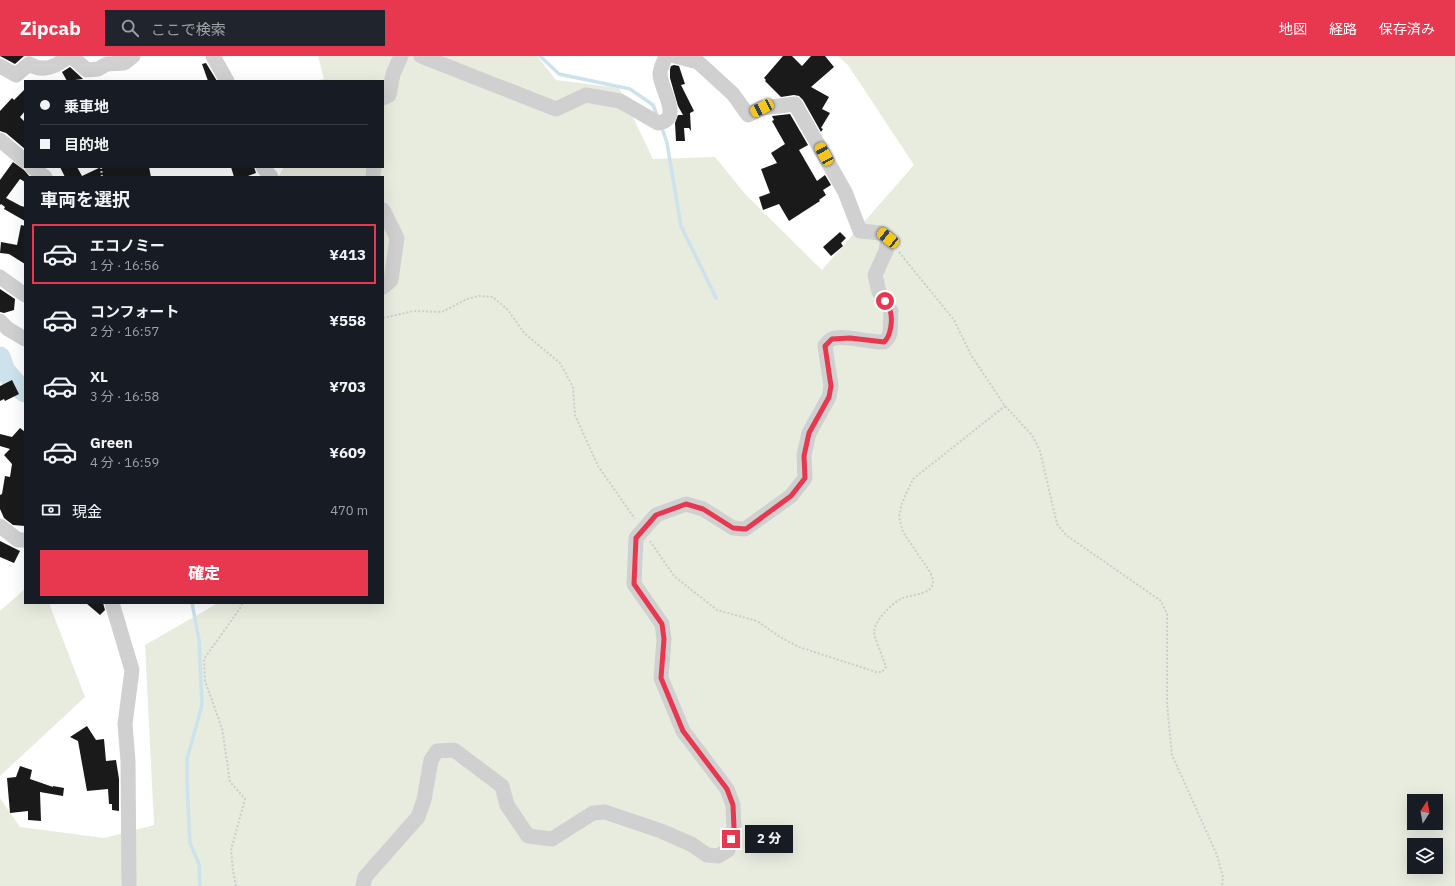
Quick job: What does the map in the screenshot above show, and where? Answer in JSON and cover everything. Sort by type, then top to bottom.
[{"type":"street","points":[[0,66],[16,75],[29,64],[35,68],[48,68],[59,65],[70,56],[87,70],[98,69],[107,64],[124,63],[133,56]]},
{"type":"street","points":[[213,56],[226,80]]},
{"type":"street","points":[[384,98],[389,95],[393,74],[401,56]]},
{"type":"street","points":[[422,56],[556,110],[586,95],[620,101],[658,123],[664,122],[668,118],[670,110],[660,74],[666,56]]},
{"type":"street","points":[[364,886],[365,877],[418,817],[424,800],[431,760],[437,750],[454,750],[502,786],[507,805],[528,836],[552,839],[593,813],[605,812],[661,831],[691,844],[707,855],[718,856],[728,850],[734,828],[733,805],[727,789],[683,731],[661,678],[664,639],[662,624],[634,584],[636,538],[656,515],[686,504],[703,509],[733,528],[746,529],[791,496],[805,478],[804,456],[809,433],[829,397],[831,386],[825,346],[832,339],[850,338],[884,342],[890,333],[891,311],[879,292],[875,275],[886,251],[888,238],[881,233],[860,231],[845,192],[795,104],[762,108],[748,115],[733,94],[698,62],[675,56]]},
{"type":"street","points":[[0,140],[24,160]]},
{"type":"street","points":[[33,168],[44,176]]},
{"type":"street","points":[[384,212],[397,238],[391,280],[384,286]]},
{"type":"street","points":[[0,276],[24,294]]},
{"type":"street","points":[[0,321],[24,338]]},
{"type":"street","points":[[0,526],[18,540],[24,540]]},
{"type":"street","points":[[112,604],[132,670],[125,724],[128,761],[129,886]]},
{"type":"path","points":[[888,238],[954,320],[971,355],[1005,406],[1032,435],[1040,450],[1057,524],[1066,535],[1161,602],[1167,614],[1167,704],[1172,755],[1217,855],[1223,878],[1222,886]]},
{"type":"path","points":[[384,318],[414,311],[442,312],[467,299],[479,296],[493,297],[508,310],[524,334],[560,363],[573,388],[575,415],[598,466],[674,576],[717,610],[757,621],[798,647],[876,672],[882,672],[886,667],[874,632],[878,618],[902,598],[928,591],[932,585],[933,578],[903,532],[899,517],[902,502],[913,479],[1005,406]]},
{"type":"path","points":[[236,886],[233,870],[232,850],[244,799],[230,782],[222,728],[205,681],[204,658],[242,604]]},
{"type":"shaded area","points":[[318,56],[537,56],[556,80],[619,88],[653,159],[715,157],[746,195],[822,270],[914,165],[848,65],[838,56],[1455,56],[1455,886],[0,886],[0,798],[20,827],[104,838],[154,825],[145,645],[216,604],[384,604],[384,176],[279,176],[283,168],[384,168],[384,80],[320,80],[324,79]]},
{"type":"shaded area","points":[[24,590],[24,604],[49,604],[85,697],[0,776],[0,611]]},
{"type":"building","points":[[0,56],[24,56],[15,64]]},
{"type":"building","points":[[783,56],[792,56],[802,66],[811,56],[825,56],[834,67],[811,87],[829,97],[822,109],[830,113],[821,128],[823,129],[821,132],[803,100],[799,96],[794,95],[781,97],[765,81],[766,80],[764,78]]},
{"type":"building","points":[[206,63],[216,80],[208,80],[202,64]]},
{"type":"building","points":[[671,66],[679,66],[685,84],[681,85],[694,111],[690,113],[691,131],[689,128],[684,128],[685,141],[676,141],[675,123],[678,115],[683,115],[678,106],[670,78],[670,69]]},
{"type":"building","points":[[70,67],[83,79],[66,80],[62,72]]},
{"type":"building","points":[[24,90],[24,112],[20,117],[24,121],[24,148],[6,133],[0,131],[0,111],[12,98],[14,100]]},
{"type":"building","points":[[790,114],[808,145],[799,150],[817,181],[825,175],[831,185],[823,190],[826,195],[819,200],[820,201],[789,221],[779,204],[763,210],[759,197],[770,193],[761,169],[777,163],[771,153],[785,144],[772,121],[774,120],[772,116]]},
{"type":"building","points":[[13,162],[29,176],[24,176],[24,181],[20,179],[6,198],[24,207],[24,220],[4,209],[5,207],[1,204],[0,205],[0,180]]},
{"type":"building","points":[[60,168],[78,168],[82,176],[64,176]]},
{"type":"building","points":[[99,168],[149,168],[151,176],[82,176]]},
{"type":"building","points":[[231,168],[254,168],[256,173],[248,176],[234,176]]},
{"type":"building","points":[[21,225],[24,226],[24,263],[9,254],[0,253],[1,242],[17,245]]},
{"type":"building","points":[[840,232],[846,238],[841,243],[843,246],[831,256],[823,247]]},
{"type":"building","points":[[0,289],[15,299],[14,310],[4,313],[0,312]]},
{"type":"building","points":[[12,380],[19,394],[5,401],[4,399],[0,401],[0,386]]},
{"type":"building","points":[[20,428],[24,431],[24,526],[13,525],[4,518],[0,509],[0,495],[2,494],[5,476],[10,477],[12,464],[4,455],[10,449],[0,446],[0,434],[12,437]]},
{"type":"building","points":[[0,541],[20,551],[14,563],[0,557]]},
{"type":"building","points":[[87,604],[103,604],[105,610],[100,615]]},
{"type":"building","points":[[87,726],[96,740],[104,739],[106,761],[116,760],[119,779],[119,811],[112,810],[112,804],[109,804],[108,789],[87,791],[78,741],[70,737]]},
{"type":"building","points":[[20,766],[32,770],[30,779],[53,787],[64,788],[63,796],[40,792],[41,821],[28,820],[28,811],[10,813],[7,778],[16,777]]},
{"type":"waterway","points":[[540,56],[559,74],[630,89],[653,105],[658,118]]},
{"type":"waterway","points":[[661,125],[667,143],[681,226],[716,298]]},
{"type":"waterway","points":[[0,357],[5,371],[24,391]]},
{"type":"waterway","points":[[192,604],[199,640],[202,705],[187,759],[187,782],[190,843],[199,864],[200,886]]},
{"type":"route","points":[[731,839],[734,828],[733,805],[727,789],[683,731],[661,678],[664,639],[662,624],[634,584],[636,538],[656,515],[686,504],[703,509],[733,528],[746,529],[791,496],[805,478],[804,456],[809,433],[829,397],[831,386],[825,346],[832,339],[850,338],[884,342],[890,333],[891,311],[885,301]]}]
